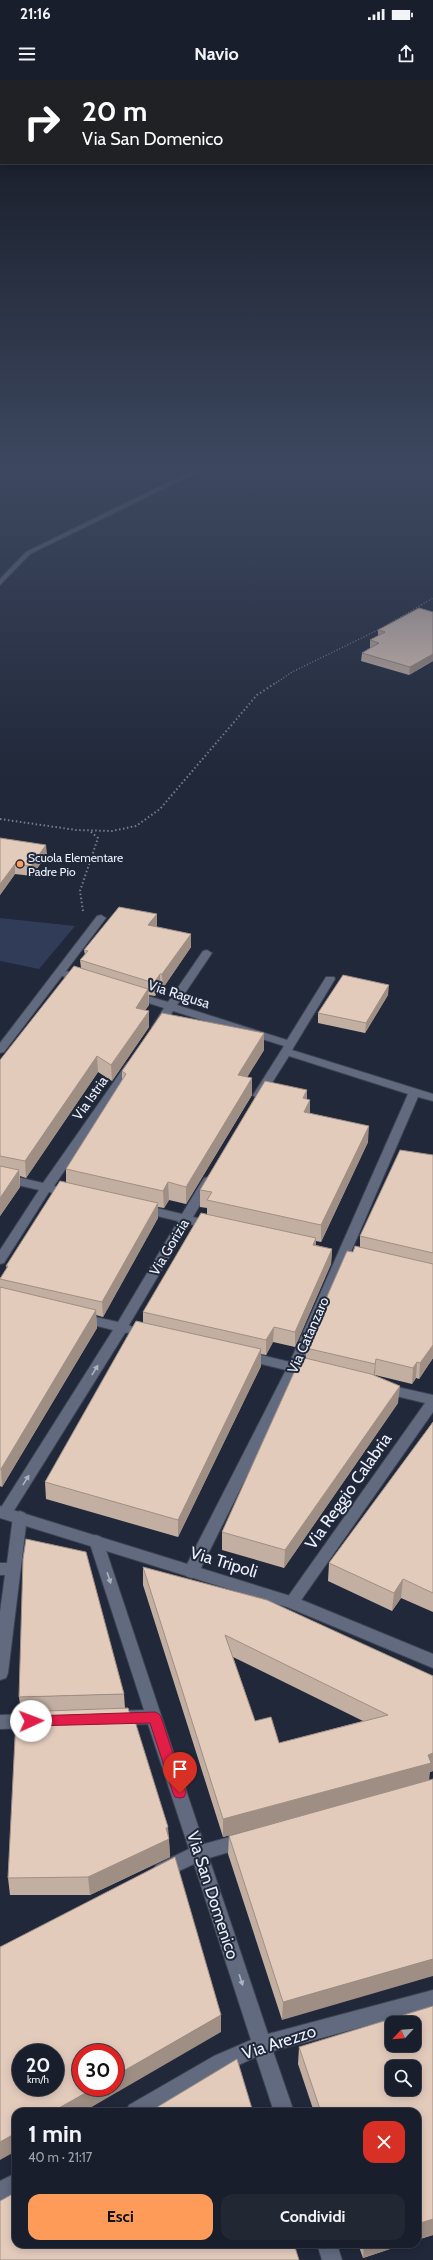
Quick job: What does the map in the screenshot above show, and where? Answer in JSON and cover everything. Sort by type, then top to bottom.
[{"type":"street","points":[[0,584],[11,572]]},
{"type":"street","points":[[0,1050],[101,918]]},
{"type":"street","points":[[149,1039],[207,954]]},
{"type":"street","points":[[60,972],[97,984]]},
{"type":"street","points":[[253,1105],[330,979]]},
{"type":"street","name":"Via Ragusa","points":[[127,993],[433,1098]]},
{"type":"street","name":"Via Istria","points":[[0,1260],[46,1188],[135,1058]]},
{"type":"street","name":"Via Catanzaro","points":[[191,1572],[294,1368],[414,1092]]},
{"type":"street","name":"Via Gorizia","points":[[3,1512],[121,1328],[213,1172]]},
{"type":"street","points":[[0,1177],[85,1196]]},
{"type":"street","points":[[131,1207],[223,1227]]},
{"type":"street","points":[[328,1251],[358,1257]]},
{"type":"street","points":[[68,1315],[143,1333]]},
{"type":"street","points":[[233,1354],[317,1373]]},
{"type":"street","points":[[371,1386],[433,1401]]},
{"type":"street","name":"Via Reggio Calabria","points":[[292,1602],[433,1401]]},
{"type":"street","name":"Via Tripoli","points":[[3,1512],[96,1540],[191,1572],[292,1602],[433,1661]]},
{"type":"street","points":[[0,1673],[6,1569],[20,1517]]},
{"type":"street","name":"Via San Domenico","points":[[96,1540],[283,2108]]},
{"type":"street","points":[[100,1719],[155,1717]]},
{"type":"street","points":[[0,1722],[46,1720]]},
{"type":"street","points":[[150,1877],[199,1853],[260,1836]]},
{"type":"street","name":"Via Arezzo","points":[[143,2108],[221,2063],[262,2045],[433,1999]]},
{"type":"street","points":[[0,2192],[12,2184]]},
{"type":"street","points":[[328,2248],[332,2260]]},
{"type":"path","points":[[0,819],[90,830],[112,831],[136,826],[160,809],[257,694],[292,672],[382,628],[433,598]]},
{"type":"path","points":[[90,830],[98,838],[93,857],[80,890],[83,909],[80,920],[90,932]]},
{"type":"shaded area","points":[[0,918],[75,926],[39,969],[0,961]]},
{"type":"building","points":[[419,608],[433,612],[433,654],[410,667],[362,653],[379,643],[370,640],[385,632],[378,630]]},
{"type":"building","name":"Scuola Elementare Padre Pio","points":[[0,838],[46,845],[31,866],[15,864],[0,884]]},
{"type":"building","points":[[119,907],[157,914],[148,925],[191,934],[154,983],[80,960],[88,951],[84,950]]},
{"type":"building","points":[[74,966],[148,989],[136,1008],[149,1011],[111,1065],[97,1056],[25,1161],[0,1156],[0,1060]]},
{"type":"building","points":[[343,975],[389,985],[366,1023],[318,1013]]},
{"type":"building","points":[[162,1013],[264,1033],[238,1075],[252,1078],[186,1187],[168,1182],[163,1191],[66,1169],[126,1074],[122,1071]]},
{"type":"building","points":[[265,1081],[307,1090],[303,1098],[310,1100],[304,1112],[369,1126],[321,1225],[207,1200],[212,1192],[200,1190]]},
{"type":"building","points":[[400,1150],[433,1155],[433,1253],[360,1236]]},
{"type":"building","points":[[0,1166],[19,1170],[0,1198]]},
{"type":"building","points":[[60,1181],[158,1203],[102,1302],[0,1279],[8,1266],[6,1266]]},
{"type":"building","points":[[201,1213],[316,1238],[313,1245],[332,1249],[295,1332],[274,1327],[266,1340],[143,1312]]},
{"type":"building","points":[[355,1246],[433,1264],[433,1345],[420,1363],[417,1362],[413,1368],[376,1359],[375,1364],[306,1348],[312,1336],[310,1335],[347,1251],[353,1252]]},
{"type":"building","points":[[0,1287],[96,1310],[1,1469],[0,1469]]},
{"type":"building","points":[[136,1321],[261,1349],[178,1520],[45,1482]]},
{"type":"building","points":[[301,1357],[371,1374],[400,1386],[285,1550],[222,1532]]},
{"type":"building","points":[[433,1422],[433,1593],[403,1579],[394,1593],[329,1563]]},
{"type":"building","points":[[26,1539],[86,1552],[124,1694],[19,1697],[23,1559]]},
{"type":"building","points":[[143,1567],[267,1600],[433,1676],[433,1753],[428,1755],[431,1763],[223,1819]],"holes":[[[225,1635],[388,1715],[279,1743],[271,1717],[255,1721]]]},
{"type":"building","points":[[128,1708],[131,1718],[134,1718],[168,1827],[166,1828],[169,1839],[88,1877],[8,1878],[16,1718],[18,1718],[19,1712]]},
{"type":"building","points":[[433,1779],[433,1959],[283,2002],[229,1836]]},
{"type":"building","points":[[175,1857],[221,2015],[124,2071],[124,2044],[72,2044],[72,2096],[80,2096],[59,2108],[12,2108],[12,2135],[0,2142],[0,1947]]},
{"type":"building","points":[[433,2006],[433,2219],[421,2223],[421,2108],[320,2108],[299,2047],[385,2021],[385,2052],[421,2052],[421,2016],[400,2016]]},
{"type":"building","points":[[237,2059],[252,2108],[156,2108]]},
{"type":"building","points":[[12,2194],[12,2248],[295,2248],[299,2260],[0,2260],[0,2201]]},
{"type":"place","name":"Scuola Elementare Padre Pio","points":[[20,864]]},
{"type":"route","points":[[31,1721],[155,1717],[180,1793]]}]
